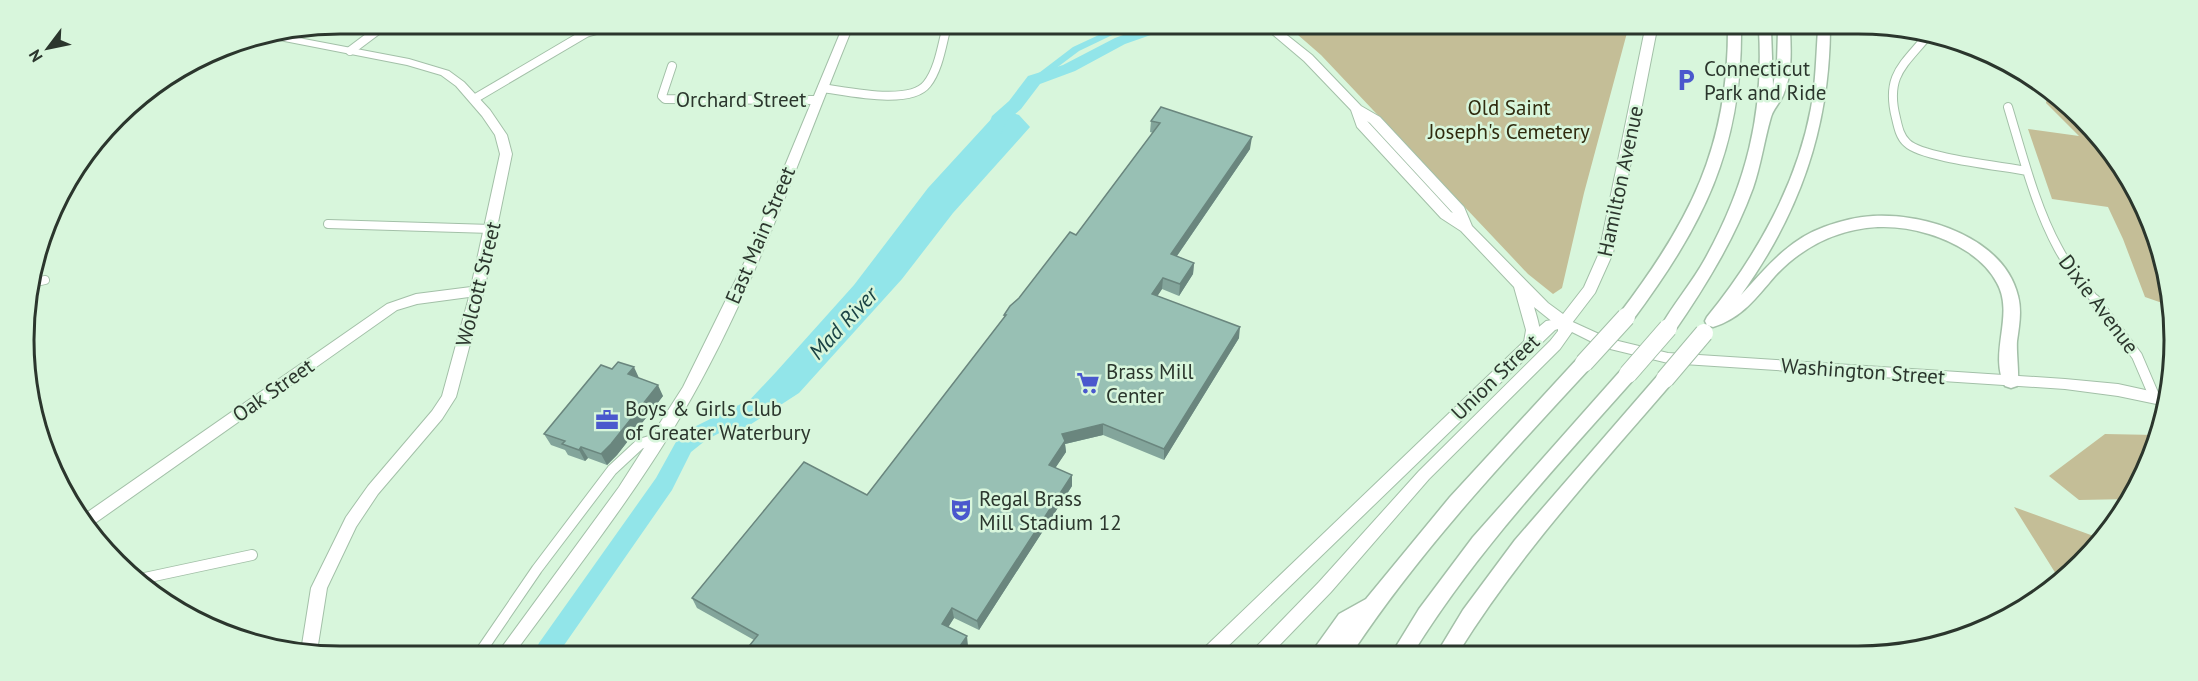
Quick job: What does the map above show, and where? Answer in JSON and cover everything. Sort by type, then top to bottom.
[{"type":"highway","points":[[1346,646],[1371,607],[1432,530],[1626,317],[1677,245],[1711,176],[1731,104],[1735,72],[1734,34]]},
{"type":"highway","points":[[1406,646],[1428,611],[1471,554],[1668,328],[1706,271],[1737,210],[1754,163],[1764,113],[1767,65],[1765,34]]},
{"type":"highway","points":[[1764,113],[1776,101],[1779,93],[1784,34]]},
{"type":"highway","points":[[1451,646],[1469,617],[1516,554],[1709,327],[1759,257],[1796,183],[1809,144],[1818,108],[1824,65],[1824,34]]},
{"type":"highway","points":[[1709,327],[1740,308],[1784,258],[1816,235],[1839,226],[1864,221],[1910,223],[1933,229],[1964,243],[1990,263],[2004,280],[2012,302],[2007,364],[2011,381]]},
{"type":"highway","points":[[1326,646],[1346,620],[1371,607]]},
{"type":"main road","name":"East Main Street","points":[[511,646],[659,438],[687,391],[716,336],[774,207],[844,34]]},
{"type":"main road","points":[[1278,34],[1308,58],[1357,110],[1362,124],[1438,207],[1449,218],[1466,228],[1547,311],[1564,323]]},
{"type":"main road","name":"Hamilton Avenue","points":[[1564,323],[1590,289],[1606,254],[1650,34]]},
{"type":"main road","name":"Wolcott Street","points":[[286,39],[409,62],[440,71],[456,80],[474,99],[496,127],[506,148],[506,165],[477,291],[449,397],[437,415],[373,490],[351,522],[319,588],[310,645]]},
{"type":"main road","points":[[1521,284],[1533,330],[1532,342]]},
{"type":"main road","name":"Oak Street","points":[[91,518],[392,308],[416,299],[477,291]]},
{"type":"main road","name":"Union Street","points":[[1217,646],[1548,327],[1564,323],[1564,335],[1555,345],[1424,475],[1325,587],[1268,646]]},
{"type":"main road","name":"Washington Street","points":[[1564,323],[1608,343],[1668,358],[2102,387],[2158,399]]},
{"type":"street","points":[[350,51],[373,34]]},
{"type":"street","points":[[474,99],[584,34]]},
{"type":"street","points":[[819,94],[902,96],[916,94],[927,85],[944,34]]},
{"type":"street","points":[[1923,42],[1897,74],[1893,83],[1891,95],[1901,139],[1908,146],[1922,152],[2027,171]]},
{"type":"street","name":"Orchard Street","points":[[672,66],[663,88],[662,96],[665,99],[819,94]]},
{"type":"street","name":"Dixie Avenue","points":[[2008,107],[2027,171],[2058,248],[2078,281],[2132,345],[2159,394]]},
{"type":"street","points":[[328,224],[491,229]]},
{"type":"street","points":[[40,281],[45,280]]},
{"type":"street","points":[[484,646],[531,577],[612,470],[640,444],[659,438]]},
{"type":"street","points":[[147,577],[252,555]]},
{"type":"green space","name":"Old Saint Joseph's Cemetery","points":[[1297,34],[1627,34],[1584,193],[1562,288],[1553,294],[1528,274],[1321,55]]},
{"type":"green space","points":[[2047,100],[2059,110],[2088,139],[2123,188],[2147,242],[2158,281],[2161,303],[2145,297],[2108,207],[2052,199],[2028,129],[2079,136],[2046,103]]},
{"type":"green space","points":[[2105,434],[2148,435],[2132,476],[2120,499],[2079,500],[2049,476]]},
{"type":"green space","points":[[2014,507],[2093,536],[2056,574]]},
{"type":"water","points":[[1008,111],[1019,115],[1030,127],[953,213],[902,279],[799,393],[731,437],[730,425],[725,417],[744,406],[776,372],[854,285],[928,188],[994,116]]},
{"type":"building","name":"Brass Mill Center","points":[[1161,107],[1252,137],[1171,254],[1194,263],[1180,284],[1163,278],[1152,294],[1240,327],[1164,449],[1103,424],[1062,434],[1065,441],[1049,465],[1072,475],[977,621],[952,608],[942,624],[967,636],[960,646],[749,646],[758,635],[692,598],[804,462],[867,495],[1006,315],[1004,315],[1010,306],[1019,298],[1070,232],[1076,235],[1160,123],[1151,121]]},
{"type":"building","name":"Boys & Girls Club of Greater Waterbury","points":[[618,362],[634,367],[628,374],[658,385],[601,454],[581,447],[579,450],[562,444],[565,441],[544,434],[601,365],[612,369]]},
{"type":"waterway","points":[[1036,79],[1076,49],[1109,34]]},
{"type":"waterway","name":"Mad River","points":[[994,132],[998,120],[1015,105],[1034,80],[1069,68],[1120,41],[1140,34]]},
{"type":"waterway","name":"Mad River","points":[[551,646],[664,484],[684,446],[699,434],[749,408]]},
{"type":"place","name":"Connecticut Park and Ride","points":[[1686,80]]},
{"type":"place","name":"Brass Mill Center","points":[[1088,383]]},
{"type":"place","name":"Boys & Girls Club of Greater Waterbury","points":[[607,420]]},
{"type":"place","name":"Regal Brass Mill Stadium 12","points":[[961,510]]}]
